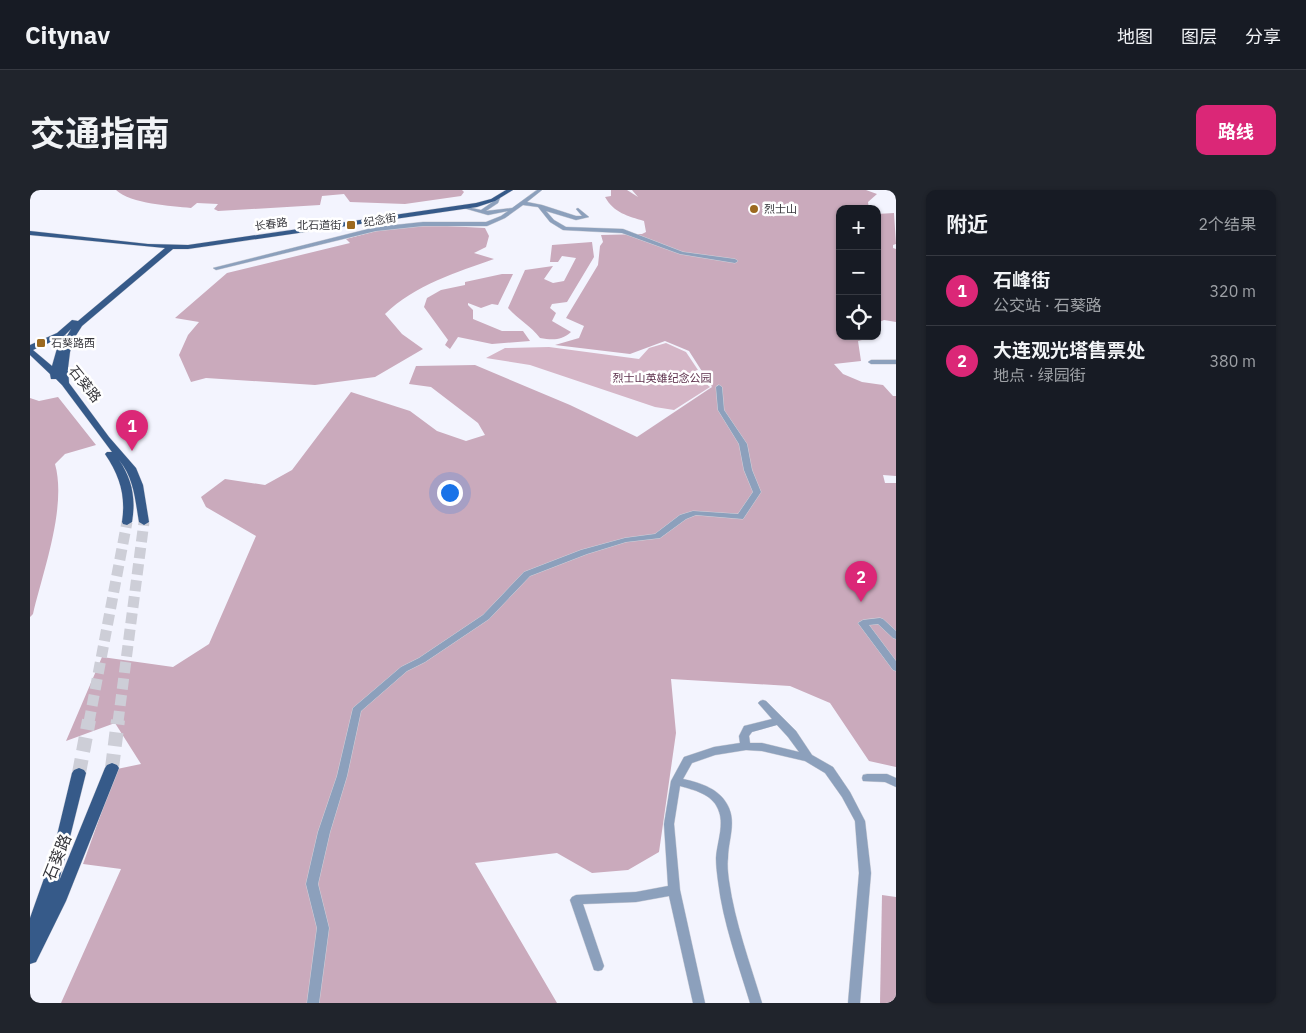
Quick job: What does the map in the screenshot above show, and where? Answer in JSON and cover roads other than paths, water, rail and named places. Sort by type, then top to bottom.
[{"type":"main road","name":"长春路","points":[[166,250],[463,207],[488,202],[510,190]]},
{"type":"main road","points":[[30,233],[148,246],[166,250]]},
{"type":"main road","points":[[31,352],[53,340],[166,250]]},
{"type":"main road","points":[[65,383],[63,376],[66,357],[74,331],[166,250]]},
{"type":"main road","points":[[54,377],[60,346],[66,330]]},
{"type":"main road","points":[[31,352],[46,355],[60,346]]},
{"type":"main road","name":"石葵路","points":[[31,352],[54,377],[122,470],[129,491],[130,509],[126,522]]},
{"type":"main road","name":"石葵路","points":[[54,377],[65,383],[106,439],[131,468],[138,485],[144,522]]},
{"type":"main road","name":"石葵路","points":[[30,957],[61,893],[112,768]]},
{"type":"main road","points":[[30,935],[43,907],[56,869],[79,773]]},
{"type":"street","name":"纪念街","points":[[216,268],[376,229],[423,224],[487,224],[503,217],[540,190]]},
{"type":"street","points":[[487,224],[490,219],[483,210],[496,202],[498,198]]},
{"type":"street","points":[[523,203],[540,206],[576,218],[586,217],[578,209]]},
{"type":"street","points":[[540,206],[552,221],[565,229],[623,231],[682,253],[735,261]]},
{"type":"street","points":[[463,207],[503,217]]},
{"type":"street","points":[[485,213],[516,208]]},
{"type":"street","points":[[871,362],[896,362]]},
{"type":"street","points":[[313,1003],[323,928],[312,884],[324,832],[342,776],[356,710],[404,669],[422,660],[486,617],[527,574],[584,552],[617,542],[657,536],[683,517],[696,513],[740,516],[757,492],[748,470],[743,444],[721,410],[719,387]]},
{"type":"street","points":[[896,636],[880,621],[863,623],[896,668]]},
{"type":"street","points":[[763,703],[792,734],[808,758]]},
{"type":"street","points":[[746,746],[744,736],[748,728],[778,721]]},
{"type":"street","points":[[699,1003],[674,890],[669,824],[676,781],[688,760],[714,750],[746,746],[762,747],[808,758],[829,770],[846,795],[860,821],[865,873],[854,1003]]},
{"type":"street","points":[[867,778],[887,778],[896,783]]},
{"type":"street","points":[[676,781],[710,792],[721,803],[727,819],[721,859],[724,891],[756,1003]]},
{"type":"street","points":[[598,966],[576,900],[636,897],[674,890]]},
{"type":"tunnel","points":[[89,722],[127,522]]},
{"type":"tunnel","points":[[118,722],[144,522]]},
{"type":"tunnel","points":[[79,773],[89,720]]},
{"type":"tunnel","points":[[112,768],[118,720]]},
{"type":"place","name":"烈士山","points":[[754,209]]},
{"type":"place","name":"北石道街","points":[[351,225]]},
{"type":"place","name":"石葵路西","points":[[41,343]]},
{"type":"place","name":"石峰街","points":[[132,451]]},
{"type":"place","name":"大连观光塔售票处","points":[[861,602]]},
{"type":"park label","name":"烈士山英雄纪念公园","points":[[662,378]]}]
